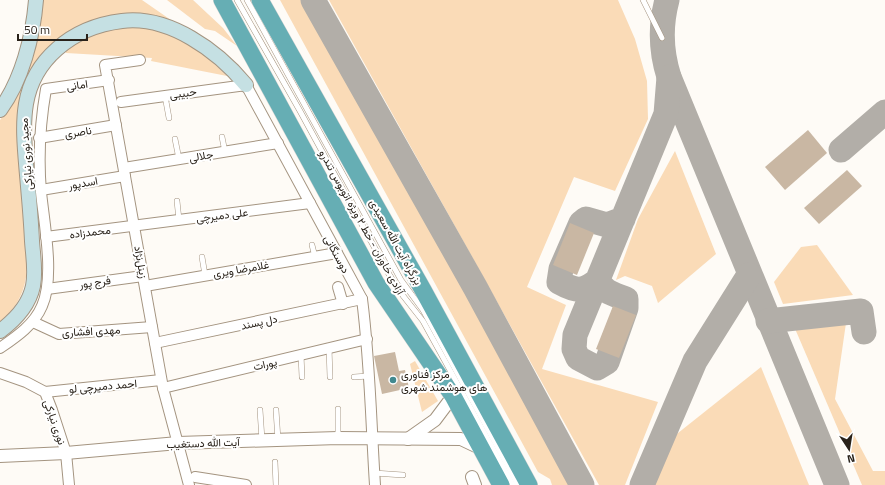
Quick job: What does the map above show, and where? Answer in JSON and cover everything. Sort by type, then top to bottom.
[{"type":"highway","points":[[222,0],[376,283],[452,396],[501,485]]},
{"type":"highway","name":"بزرگراه آیت الله سعیدی","points":[[260,0],[420,283],[529,485]]},
{"type":"main road","points":[[0,110],[20,70],[30,40],[36,0]]},
{"type":"main road","name":"مجید نوری نیارکی","points":[[0,331],[20,313],[33,287],[34,260],[23,132],[24,110],[32,82],[49,55],[65,42],[83,31],[97,26],[125,21],[151,22],[183,35],[215,54],[231,67],[246,85]]},
{"type":"street","name":"زینل‌نژاد","points":[[140,60],[105,65],[162,384],[178,443],[192,481]]},
{"type":"street","name":"امانی","points":[[39,138],[46,89],[108,80]]},
{"type":"street","name":"حبیبی","points":[[121,102],[246,85]]},
{"type":"street","name":"دوسنگانی","points":[[246,85],[362,300],[367,339],[371,439],[375,485]]},
{"type":"street","name":"ناصری","points":[[39,138],[116,125]]},
{"type":"street","points":[[0,348],[33,322],[42,306],[47,289],[46,237],[41,190],[39,138]]},
{"type":"street","name":"جلالی","points":[[125,172],[178,159],[278,143]]},
{"type":"street","name":"اسدپور","points":[[41,190],[125,172]]},
{"type":"street","name":"علی دمیرچی","points":[[134,226],[310,203]]},
{"type":"street","name":"محمدزاده","points":[[46,237],[134,226]]},
{"type":"street","name":"غلامرضا ویری","points":[[144,281],[205,275],[337,253]]},
{"type":"street","name":"فرج پور","points":[[47,289],[144,281]]},
{"type":"street","points":[[338,287],[343,304]]},
{"type":"street","name":"دل پسند","points":[[155,343],[362,300]]},
{"type":"street","name":"مهدی افشاری","points":[[33,322],[59,334],[152,328]]},
{"type":"street","name":"پورات","points":[[162,384],[300,355],[367,339]]},
{"type":"street","name":"نوری نیارکی","points":[[0,373],[26,382],[44,392],[52,410],[66,453],[69,485]]},
{"type":"street","name":"احمد دمیرچی لو","points":[[44,392],[162,384]]},
{"type":"street","points":[[407,439],[435,420],[452,396]]},
{"type":"street","name":"آیت الله دستغیب","points":[[0,456],[66,453],[178,443],[338,438],[461,440],[482,449]]},
{"type":"street","points":[[192,481],[246,485]]},
{"type":"lane","name":"آزادی خاوران - خط ۲ ویژه اتوبوس تندرو","points":[[237,0],[280,74],[390,276],[422,321],[513,485]]},
{"type":"lane","name":"آزادی خاوران - خط ۲ ویژه اتوبوس تندرو","points":[[247,0],[400,280],[423,310],[518,485]]},
{"type":"lane","points":[[643,0],[662,38]]},
{"type":"lane","points":[[165,96],[169,118]]},
{"type":"lane","points":[[222,136],[225,152]]},
{"type":"lane","points":[[175,139],[178,159]]},
{"type":"lane","points":[[177,200],[179,220]]},
{"type":"lane","points":[[312,244],[315,257]]},
{"type":"lane","points":[[202,257],[205,275]]},
{"type":"lane","points":[[329,348],[330,377]]},
{"type":"lane","points":[[300,355],[302,377]]},
{"type":"lane","points":[[354,377],[368,376]]},
{"type":"lane","points":[[338,409],[338,438]]},
{"type":"lane","points":[[260,410],[262,441]]},
{"type":"lane","points":[[276,410],[278,440]]},
{"type":"lane","points":[[275,462],[276,485]]},
{"type":"lane","points":[[374,473],[403,475]]},
{"type":"shaded area","points":[[41,0],[142,0],[181,27],[93,20],[27,80],[26,277],[20,297],[10,313],[0,322],[0,120],[6,112]]},
{"type":"shaded area","points":[[167,0],[193,0],[223,28],[237,46],[215,31],[205,29]]},
{"type":"shaded area","points":[[280,0],[308,0],[477,313],[572,485],[552,485],[550,479],[538,472]]},
{"type":"shaded area","points":[[329,0],[618,0],[635,39],[647,81],[648,119],[615,191],[574,177],[527,287],[566,305],[542,369],[658,402],[625,485],[599,485]]},
{"type":"shaded area","points":[[129,25],[164,31],[204,54],[227,76],[151,61],[152,58],[66,53],[64,48],[76,39]]},
{"type":"shaded area","points":[[675,151],[716,254],[658,303],[652,286],[625,276],[616,280],[638,219]]},
{"type":"shaded area","points":[[817,245],[853,295],[783,304],[774,282],[801,247]]},
{"type":"shaded area","points":[[846,323],[835,399],[873,471],[885,471],[885,485],[862,485],[793,324]]},
{"type":"shaded area","points":[[415,361],[438,401],[422,412],[410,364]]},
{"type":"shaded area","points":[[761,367],[809,485],[653,485],[673,437]]},
{"type":"building","points":[[808,130],[827,153],[785,190],[765,167]]},
{"type":"building","points":[[847,170],[862,186],[819,224],[804,208]]},
{"type":"building","points":[[570,223],[594,233],[577,275],[553,265]]},
{"type":"building","points":[[613,306],[636,315],[619,358],[596,349]]},
{"type":"building","name":"مرکز فناوری های هوشمند شهری","points":[[395,352],[399,371],[405,370],[409,388],[382,394],[374,356]]},
{"type":"taxiway","points":[[313,0],[475,287],[582,485]]},
{"type":"taxiway","points":[[667,0],[663,19],[662,39],[664,58],[669,77],[837,485]]},
{"type":"taxiway","points":[[623,219],[607,225],[586,219],[581,223],[561,269],[559,282],[571,288],[584,289],[593,284],[598,280],[603,288],[626,299],[626,308],[607,362],[597,368],[578,358],[574,349],[575,335],[666,114],[669,77]]},
{"type":"taxiway","points":[[841,150],[885,112]]},
{"type":"taxiway","points":[[642,485],[695,361],[749,275]]},
{"type":"taxiway","points":[[768,321],[861,311],[864,332]]},
{"type":"place","name":"مرکز فناوری های هوشمند شهری","points":[[393,380]]}]
